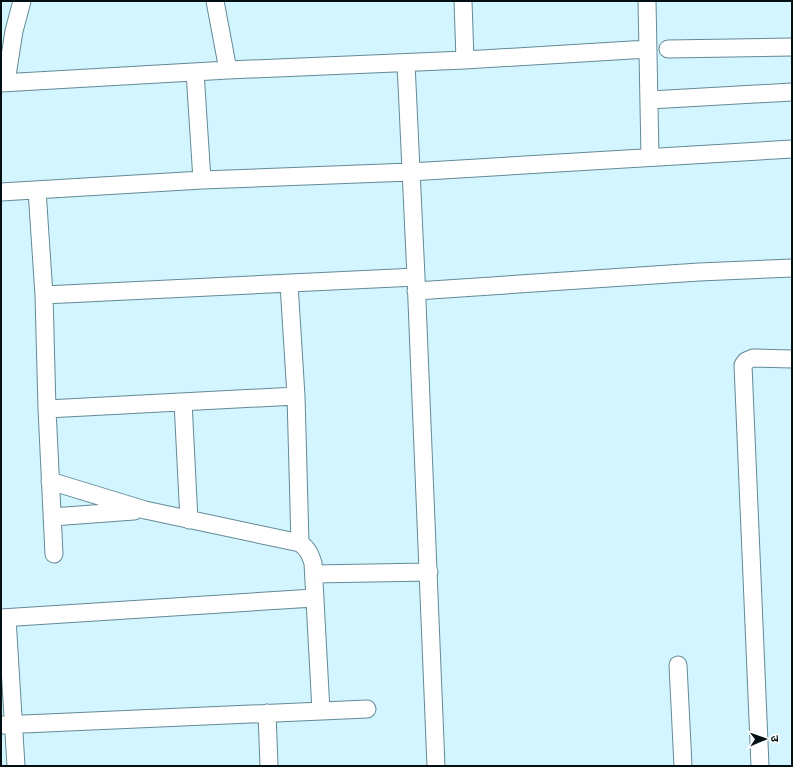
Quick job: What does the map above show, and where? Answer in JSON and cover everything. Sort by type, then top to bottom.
[{"type":"street","points":[[22,1],[3,82],[228,70],[465,60],[648,49]]},
{"type":"street","points":[[215,1],[228,70]]},
{"type":"street","points":[[463,1],[465,60]]},
{"type":"street","points":[[646,1],[650,100],[650,157]]},
{"type":"street","points":[[668,49],[792,47]]},
{"type":"street","points":[[406,63],[429,572],[436,766]]},
{"type":"street","points":[[195,72],[202,180]]},
{"type":"street","points":[[650,100],[792,92]]},
{"type":"street","points":[[1,192],[202,180],[410,172],[792,149]]},
{"type":"street","points":[[36,190],[44,295],[47,409],[54,554]]},
{"type":"street","points":[[44,295],[289,284],[416,284],[792,268]]},
{"type":"street","points":[[289,284],[296,396],[300,543]]},
{"type":"street","points":[[760,766],[743,365],[746,361],[753,358],[792,358]]},
{"type":"street","points":[[47,409],[296,396]]},
{"type":"street","points":[[183,402],[189,520]]},
{"type":"street","points":[[50,481],[145,510],[300,543],[307,547],[311,555],[314,574],[314,598],[321,711]]},
{"type":"street","points":[[52,517],[145,510]]},
{"type":"street","points":[[314,574],[429,572]]},
{"type":"street","points":[[16,766],[7,724],[4,618],[314,598]]},
{"type":"street","points":[[678,665],[684,766]]},
{"type":"street","points":[[7,724],[367,709]]},
{"type":"street","points":[[267,713],[269,766]]}]
